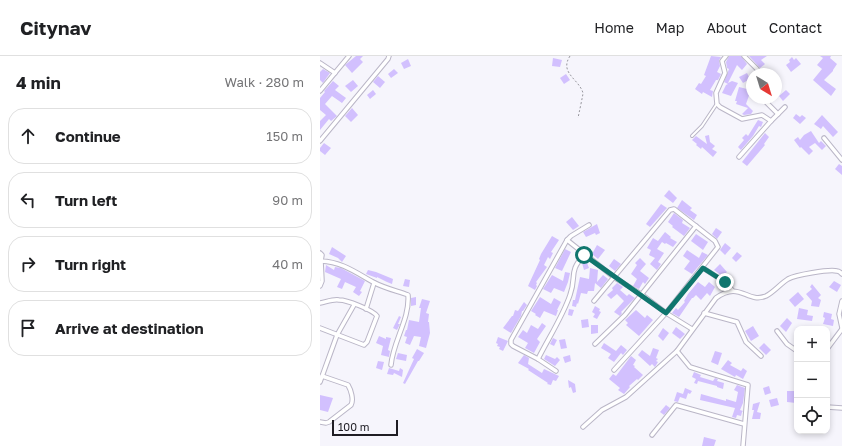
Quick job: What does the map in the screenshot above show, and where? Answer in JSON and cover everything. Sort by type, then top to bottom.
[{"type":"street","points":[[320,91],[349,56]]},
{"type":"street","points":[[320,141],[379,71],[389,56]]},
{"type":"street","points":[[726,56],[722,61],[725,73],[716,94],[717,104],[745,120],[762,115],[771,121]]},
{"type":"street","points":[[744,56],[755,68]]},
{"type":"street","points":[[320,63],[335,73]]},
{"type":"street","points":[[768,104],[778,114]]},
{"type":"street","points":[[739,157],[785,107]]},
{"type":"street","points":[[824,138],[842,160]]},
{"type":"street","points":[[594,301],[615,278],[670,210],[674,209],[715,241],[718,247],[703,268],[666,313],[614,370]]},
{"type":"street","points":[[556,371],[538,359],[513,346],[511,344],[511,340],[567,240],[589,225]]},
{"type":"street","points":[[595,344],[625,315],[696,226]]},
{"type":"street","points":[[567,240],[584,255],[615,278],[692,329]]},
{"type":"street","points":[[320,253],[322,255],[322,281],[320,286]]},
{"type":"street","points":[[538,359],[571,293],[574,268],[577,262],[584,255]]},
{"type":"street","points":[[321,261],[332,262],[350,268],[374,283],[408,295],[409,297],[404,321],[392,354],[391,364]]},
{"type":"street","points":[[703,268],[725,282],[732,290],[760,298],[768,295],[788,279],[795,276],[830,270],[838,271],[842,274]]},
{"type":"street","points":[[366,309],[374,283]]},
{"type":"street","points":[[583,427],[602,410],[626,398],[677,351],[716,298],[723,293],[732,290]]},
{"type":"street","points":[[320,303],[339,300],[366,309],[377,316],[366,344],[364,345],[320,328]]},
{"type":"street","points":[[830,345],[842,329],[839,314],[842,301]]},
{"type":"street","points":[[320,382],[337,335],[354,305]]},
{"type":"street","points":[[704,313],[737,322],[746,342],[761,356]]},
{"type":"street","points":[[777,331],[787,344],[794,349]]},
{"type":"street","points":[[677,351],[690,367],[748,385],[743,446]]},
{"type":"street","points":[[320,422],[329,422],[352,406],[353,402],[348,385],[322,376]]},
{"type":"street","points":[[652,436],[676,404],[744,424]]},
{"type":"street","points":[[830,407],[842,408]]},
{"type":"lane","points":[[692,136],[702,126],[717,104]]},
{"type":"path","points":[[570,56],[566,62],[566,66],[582,90],[583,95],[579,106],[578,118]]},
{"type":"building","points":[[356,56],[363,56],[360,59],[363,62],[352,73],[345,65]]},
{"type":"building","points":[[711,56],[721,57],[719,60],[720,66],[717,72],[721,74],[710,90],[713,91],[712,97],[703,92],[702,94],[695,89],[699,83],[701,84],[706,76],[704,75]]},
{"type":"building","points":[[729,56],[741,56],[747,64],[742,70],[737,65],[728,83],[732,81],[738,83],[731,96],[722,93],[728,84],[724,82],[729,69],[727,68],[726,62]]},
{"type":"building","points":[[749,56],[767,56],[761,60],[765,64],[760,68]]},
{"type":"building","points":[[820,56],[831,56],[830,58],[837,64],[833,71],[824,80],[836,89],[831,96],[813,80],[822,69],[817,65],[823,58]]},
{"type":"building","points":[[792,57],[794,60],[796,58],[801,64],[791,72],[786,65],[790,62],[789,60]]},
{"type":"building","points":[[553,58],[562,60],[560,67],[552,66]]},
{"type":"building","points":[[408,59],[411,66],[404,69],[401,63]]},
{"type":"building","points":[[323,69],[330,73],[323,83],[320,80],[320,72]]},
{"type":"building","points":[[394,69],[398,73],[391,78],[388,74]]},
{"type":"building","points":[[566,74],[570,80],[564,84],[560,78]]},
{"type":"building","points":[[746,74],[746,81],[743,83],[739,77]]},
{"type":"building","points":[[378,76],[385,82],[380,88],[373,82]]},
{"type":"building","points":[[353,80],[358,86],[351,92],[345,86]]},
{"type":"building","points":[[333,81],[339,86],[335,90],[346,98],[342,103],[332,96],[325,104],[337,116],[331,121],[329,119],[320,130],[320,121],[326,115],[320,110],[320,98]]},
{"type":"building","points":[[739,87],[746,89],[746,104],[753,111],[751,114],[742,114],[748,108],[736,104],[737,101],[735,101]]},
{"type":"building","points":[[373,90],[376,94],[370,99],[367,95]]},
{"type":"building","points":[[786,90],[790,94],[783,101],[782,93]]},
{"type":"building","points":[[352,108],[358,115],[351,122],[345,116]]},
{"type":"building","points":[[796,114],[800,117],[802,115],[806,118],[800,124],[793,118]]},
{"type":"building","points":[[822,115],[838,132],[833,137],[823,126],[821,129],[814,124]]},
{"type":"building","points":[[758,120],[763,122],[761,127],[759,126],[741,150],[738,147],[744,140],[742,138],[746,134],[748,136]]},
{"type":"building","points":[[811,131],[819,143],[821,141],[826,146],[822,150],[815,143],[809,147],[813,151],[809,155],[801,147],[800,148],[794,140],[798,137],[800,140],[804,135]]},
{"type":"building","points":[[765,133],[769,137],[764,144],[765,145],[747,166],[742,162]]},
{"type":"building","points":[[709,135],[710,142],[715,146],[712,149],[717,152],[713,157],[702,147],[701,149],[696,145],[697,144],[692,140],[696,136],[707,144],[705,136]]},
{"type":"building","points":[[324,143],[331,148],[325,155],[320,151],[320,148]]},
{"type":"building","points":[[839,164],[842,166],[842,175],[835,169]]},
{"type":"building","points":[[669,190],[677,198],[673,203],[664,196]]},
{"type":"building","points":[[682,200],[692,208],[690,210],[697,215],[694,220],[677,208]]},
{"type":"building","points":[[661,204],[667,208],[650,227],[646,224]]},
{"type":"building","points":[[674,213],[683,220],[682,223],[690,228],[684,236],[668,222]]},
{"type":"building","points":[[572,217],[579,226],[573,230],[566,222]]},
{"type":"building","points":[[597,224],[600,233],[596,235],[595,233],[586,237],[583,232]]},
{"type":"building","points":[[716,228],[722,232],[717,239],[712,234]]},
{"type":"building","points":[[665,232],[671,237],[670,238],[677,242],[673,247],[662,242],[657,249],[664,253],[658,262],[661,264],[657,270],[650,264],[655,258],[649,255],[651,250],[647,248],[653,238],[658,241]]},
{"type":"building","points":[[696,234],[708,242],[703,250],[691,241]]},
{"type":"building","points":[[552,236],[559,240],[551,252],[553,253],[550,259],[548,257],[544,265],[547,267],[536,282],[537,286],[535,290],[528,286],[540,260],[541,254]]},
{"type":"building","points":[[725,243],[731,248],[725,255],[720,250]]},
{"type":"building","points":[[597,245],[605,250],[598,259],[592,254]]},
{"type":"building","points":[[332,247],[346,256],[342,262],[338,258],[329,254]]},
{"type":"building","points":[[565,249],[571,252],[562,271],[555,268]]},
{"type":"building","points":[[687,250],[699,258],[702,252],[708,255],[692,274],[684,269],[690,261],[683,256]]},
{"type":"building","points":[[737,252],[742,256],[736,262],[732,258]]},
{"type":"building","points":[[640,258],[646,264],[640,271],[649,278],[645,284],[643,282],[639,289],[633,286],[637,279],[631,274],[637,265],[635,263]]},
{"type":"building","points":[[614,259],[621,264],[615,271],[609,266]]},
{"type":"building","points":[[586,260],[589,268],[584,270],[582,263]]},
{"type":"building","points":[[720,264],[727,272],[722,276],[714,270]]},
{"type":"building","points":[[326,265],[334,270],[335,267],[341,268],[365,281],[360,291],[362,292],[359,296],[353,292],[356,287],[345,282],[342,289],[337,287],[341,279],[325,272]]},
{"type":"building","points":[[590,268],[598,270],[597,282],[603,275],[608,279],[601,288],[595,283],[594,291],[588,291],[587,294],[581,293],[576,307],[572,306],[573,300],[575,300],[580,277],[589,279]]},
{"type":"building","points":[[368,270],[393,279],[392,284],[366,274]]},
{"type":"building","points":[[565,272],[570,273],[564,292],[554,288],[551,293],[543,289],[552,275],[563,281]]},
{"type":"building","points":[[405,279],[410,280],[409,287],[403,286]]},
{"type":"building","points":[[834,281],[841,285],[837,292],[829,287]]},
{"type":"building","points":[[698,282],[705,287],[709,282],[715,287],[710,296],[707,293],[701,300],[696,295],[692,298],[679,317],[672,313],[676,308],[678,310],[685,302],[684,301],[688,294]]},
{"type":"building","points":[[617,283],[623,287],[620,290],[627,296],[629,294],[635,298],[621,312],[622,313],[620,316],[614,312],[624,301],[617,294],[611,299],[607,295],[613,290],[612,288]]},
{"type":"building","points":[[812,284],[821,295],[818,298],[821,300],[819,307],[811,306],[812,301],[806,294],[812,289],[810,287]]},
{"type":"building","points":[[798,292],[804,299],[795,307],[789,300]]},
{"type":"building","points":[[416,297],[416,305],[411,306],[411,298]]},
{"type":"building","points":[[540,297],[551,304],[554,298],[561,302],[556,316],[544,311],[540,318],[531,311]]},
{"type":"building","points":[[422,299],[430,301],[426,313],[429,314],[428,322],[430,333],[426,348],[419,346],[421,337],[414,336],[410,345],[405,343],[407,337],[404,336],[409,320],[419,322],[421,308],[419,308]]},
{"type":"building","points":[[524,302],[527,305],[522,311],[521,316],[511,333],[503,328],[513,316],[515,310],[518,311]]},
{"type":"building","points":[[595,306],[600,309],[599,311],[601,312],[597,319],[593,317],[595,314],[592,312]]},
{"type":"building","points":[[799,308],[808,310],[807,315],[813,316],[812,321],[797,319]]},
{"type":"building","points":[[569,309],[574,310],[572,316],[568,315]]},
{"type":"building","points":[[636,310],[645,318],[647,315],[653,320],[639,336],[626,325],[628,323],[625,320]]},
{"type":"building","points":[[824,312],[832,314],[831,319],[834,320],[833,326],[823,324],[825,318],[823,317]]},
{"type":"building","points":[[399,316],[401,317],[398,324],[400,324],[397,330],[393,328]]},
{"type":"building","points":[[787,318],[792,323],[786,332],[780,326]]},
{"type":"building","points":[[588,319],[589,327],[582,328],[581,320]]},
{"type":"building","points":[[542,323],[546,326],[537,339],[540,342],[534,353],[525,348],[528,343],[518,337],[523,330],[527,333],[531,325],[538,329]]},
{"type":"building","points":[[591,325],[598,325],[598,333],[591,334]]},
{"type":"building","points":[[753,326],[759,336],[751,341],[745,331]]},
{"type":"building","points":[[676,327],[685,334],[680,339],[672,333]]},
{"type":"building","points":[[663,328],[669,333],[663,341],[658,336]]},
{"type":"building","points":[[379,336],[386,339],[386,337],[391,338],[388,350],[390,351],[389,357],[381,355],[383,346],[376,343]]},
{"type":"building","points":[[498,337],[508,341],[503,351],[497,346],[498,344],[496,343]]},
{"type":"building","points":[[553,338],[557,340],[554,346],[550,344]]},
{"type":"building","points":[[565,339],[567,348],[561,349],[559,340]]},
{"type":"building","points":[[604,343],[616,351],[621,345],[627,350],[623,355],[621,353],[614,362],[608,358],[611,354],[601,348]]},
{"type":"building","points":[[764,343],[771,350],[766,355],[759,348]]},
{"type":"building","points":[[653,348],[659,350],[656,358],[658,359],[656,361],[658,362],[655,367],[652,364],[650,366],[638,355],[642,350],[650,356]]},
{"type":"building","points":[[417,349],[424,353],[405,384],[403,383]]},
{"type":"building","points":[[715,351],[722,353],[718,365],[711,362]]},
{"type":"building","points":[[398,353],[407,355],[406,361],[396,359]]},
{"type":"building","points":[[524,355],[529,358],[528,364],[542,373],[544,369],[559,376],[556,381],[553,380],[551,385],[547,384],[548,383],[528,370],[529,369],[518,363]]},
{"type":"building","points":[[546,355],[555,359],[557,357],[560,360],[555,366],[544,359]]},
{"type":"building","points":[[570,355],[571,361],[565,363],[563,357]]},
{"type":"building","points":[[631,356],[636,360],[633,365],[635,366],[634,367],[643,375],[629,386],[630,387],[624,394],[618,390],[620,388],[609,379],[613,374],[616,376]]},
{"type":"building","points":[[728,360],[732,363],[730,365],[741,371],[743,368],[747,371],[743,379],[736,375],[735,377],[721,369]]},
{"type":"building","points":[[378,361],[384,362],[382,370],[376,368]]},
{"type":"building","points":[[389,368],[399,371],[400,368],[403,370],[402,377],[394,373],[393,375],[387,374]]},
{"type":"building","points":[[694,372],[701,375],[700,377],[713,381],[715,378],[718,379],[717,381],[724,383],[723,389],[698,381],[697,384],[694,383],[696,379],[692,377]]},
{"type":"building","points":[[568,380],[575,384],[576,392],[573,393],[571,387],[569,388]]},
{"type":"building","points":[[737,385],[745,388],[743,403],[740,410],[743,411],[741,416],[737,415],[736,418],[732,417],[735,408],[700,400],[701,394],[726,401],[726,399],[736,402],[738,392],[734,390]]},
{"type":"building","points":[[769,386],[771,393],[765,395],[763,388]]},
{"type":"building","points":[[685,388],[692,391],[690,394],[688,393],[686,399],[680,397],[678,402],[674,401],[677,392],[683,394]]},
{"type":"building","points":[[787,391],[794,391],[794,403],[787,402]]},
{"type":"building","points":[[320,395],[333,398],[328,412],[320,410]]},
{"type":"building","points":[[777,398],[779,405],[771,407],[769,400]]},
{"type":"building","points":[[760,402],[757,412],[761,413],[760,419],[752,419],[754,410],[752,410],[753,404]]},
{"type":"building","points":[[666,405],[670,408],[664,415],[660,412]]},
{"type":"building","points":[[704,437],[716,440],[714,446],[702,446]]},
{"type":"route","points":[[584,255],[666,313],[703,268],[725,282]]}]
